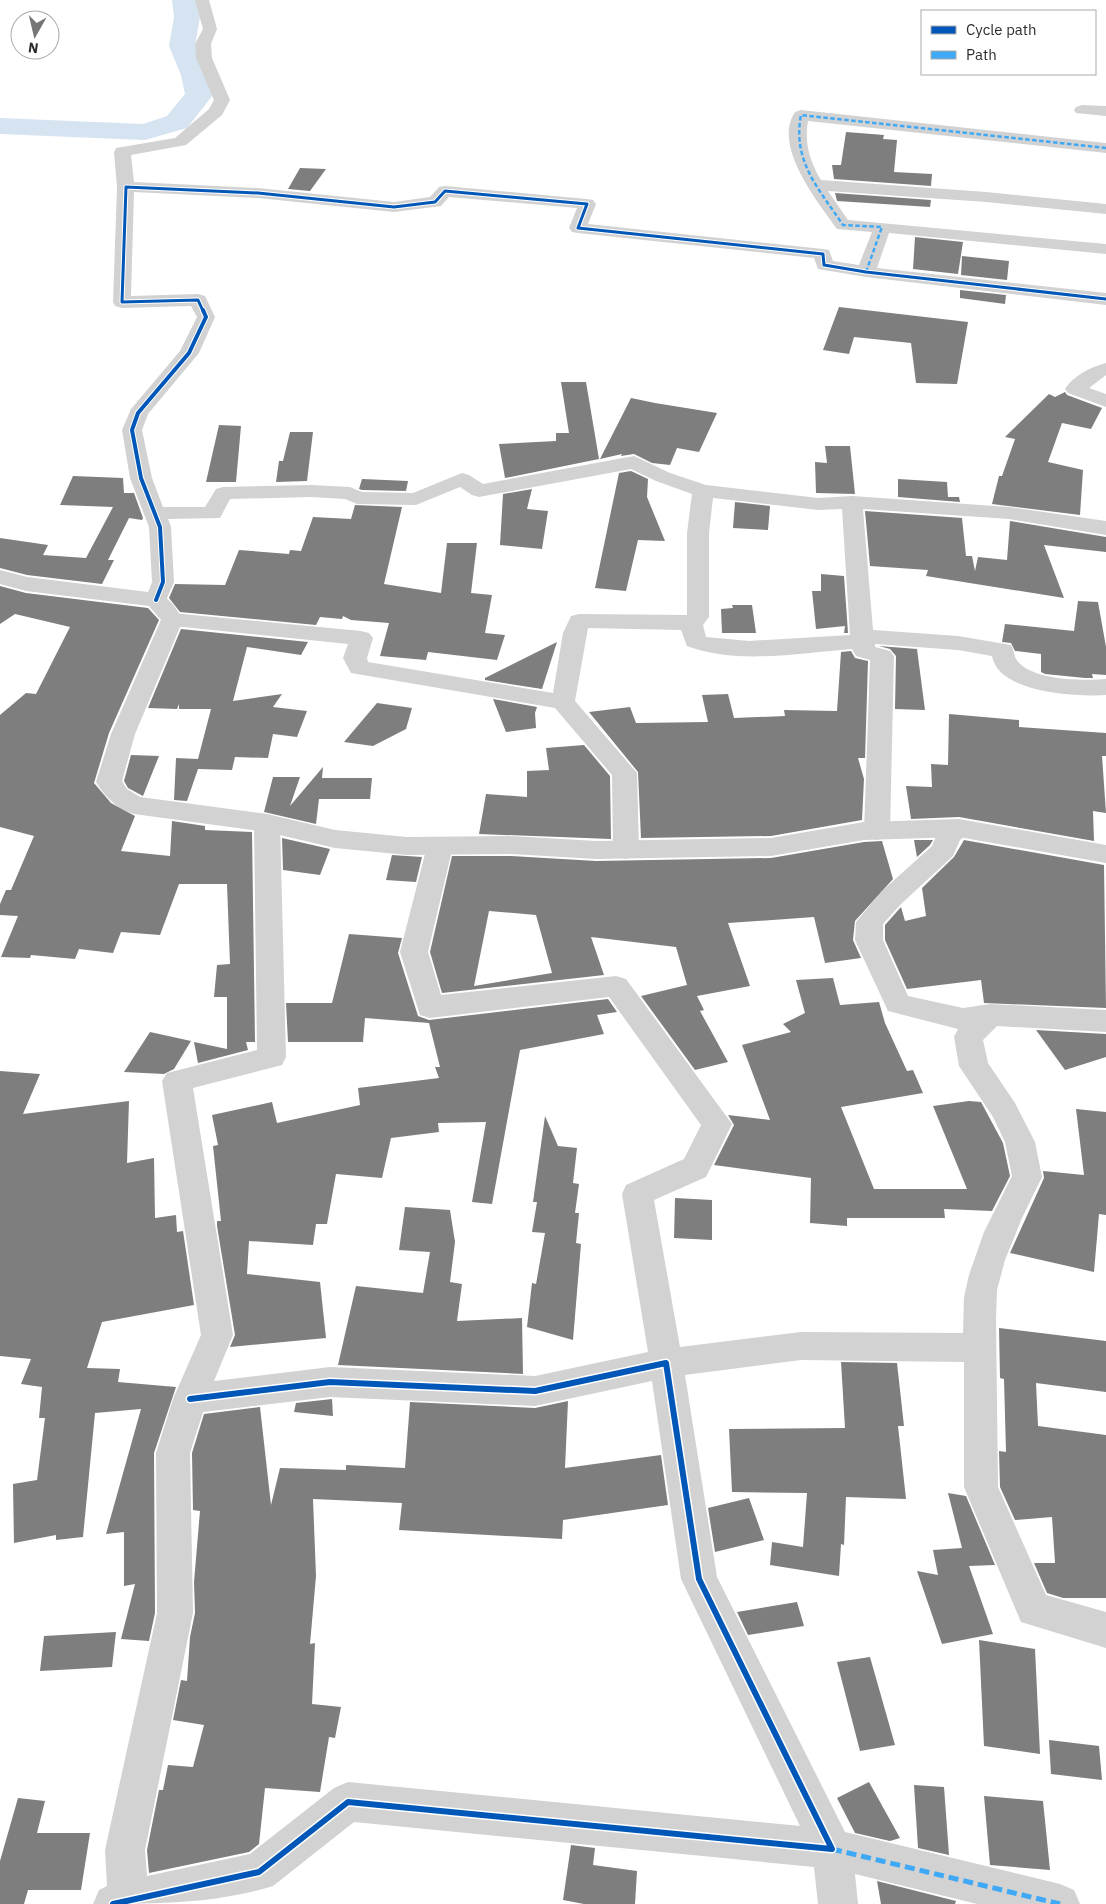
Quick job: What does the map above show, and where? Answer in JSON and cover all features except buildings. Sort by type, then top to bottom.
[{"type":"street","points":[[156,600],[163,582],[160,527],[142,478],[132,430],[138,413],[189,354],[206,316],[198,300],[122,302],[126,187],[122,152],[180,142],[216,112],[222,100],[204,58],[203,44],[210,29],[202,0]]},
{"type":"street","points":[[1082,110],[1106,111]]},
{"type":"street","points":[[1106,148],[801,115],[798,125],[798,142],[804,167],[843,225],[882,227],[1106,250]]},
{"type":"street","points":[[815,185],[986,197],[1106,209]]},
{"type":"street","points":[[126,187],[258,192],[394,207],[435,202],[445,191],[587,204],[578,228],[823,254],[824,265],[866,272],[1106,299]]},
{"type":"street","points":[[866,272],[882,227]]},
{"type":"street","points":[[1106,369],[1098,371],[1075,389],[1106,401]]},
{"type":"street","points":[[154,513],[212,513],[223,493],[311,491],[350,493],[357,498],[416,499],[462,478],[479,491],[634,462],[663,477],[703,491],[818,504],[852,502],[1009,513],[1106,528]]},
{"type":"street","points":[[563,702],[575,633],[579,621],[691,623],[698,617],[698,533],[703,491]]},
{"type":"street","points":[[852,502],[864,651],[882,656],[877,831]]},
{"type":"street","points":[[0,577],[26,584],[156,600],[165,608],[172,620]]},
{"type":"street","points":[[172,620],[361,638],[355,658],[359,668],[563,702],[624,773],[626,850]]},
{"type":"street","points":[[172,620],[123,734],[109,782],[118,795],[134,804],[267,824],[335,839],[407,846],[512,845],[596,850],[771,847],[877,831],[959,828],[1106,854]]},
{"type":"street","points":[[691,623],[695,641],[702,646],[746,648],[862,638],[958,643],[1003,650],[1004,662],[1012,669],[1051,686],[1106,687]]},
{"type":"street","points":[[267,824],[272,1057],[178,1082],[216,1335],[190,1399],[173,1453],[175,1613],[125,1850],[123,1903],[258,1872],[348,1802],[832,1849],[1060,1904]]},
{"type":"street","points":[[959,828],[948,835],[944,850],[891,898],[870,922],[869,940],[898,1004],[963,1019],[990,1015],[1106,1022]]},
{"type":"street","points":[[440,846],[414,952],[430,1008],[616,986],[717,1124],[695,1168],[637,1194],[700,1579],[832,1849],[838,1904]]},
{"type":"street","points":[[990,1015],[968,1037],[974,1066],[1005,1111],[1016,1134],[1028,1177],[1013,1202],[1009,1216],[1001,1226],[981,1292],[981,1487],[1034,1609],[1106,1630]]},
{"type":"street","points":[[190,1399],[330,1382],[535,1391],[666,1363],[801,1346],[980,1348]]},
{"type":"waterway","points":[[0,126],[145,132],[177,122],[199,95],[194,75],[182,46],[187,17],[184,0]]},
{"type":"marked path","points":[[866,272],[882,227],[843,225],[817,187],[803,160],[798,130],[801,115],[1106,148]]},
{"type":"marked path","points":[[832,1849],[1060,1904]]},
{"type":"cycle path","points":[[156,600],[163,582],[160,527],[141,478],[132,430],[138,413],[189,353],[206,317],[198,300],[122,302],[126,187],[258,193],[394,207],[435,202],[445,191],[587,204],[578,228],[823,254],[824,265],[866,272],[1106,299]]},
{"type":"cycle path","points":[[113,1904],[259,1872],[348,1802],[832,1849],[699,1579],[666,1363],[535,1391],[330,1382],[190,1399]]}]
